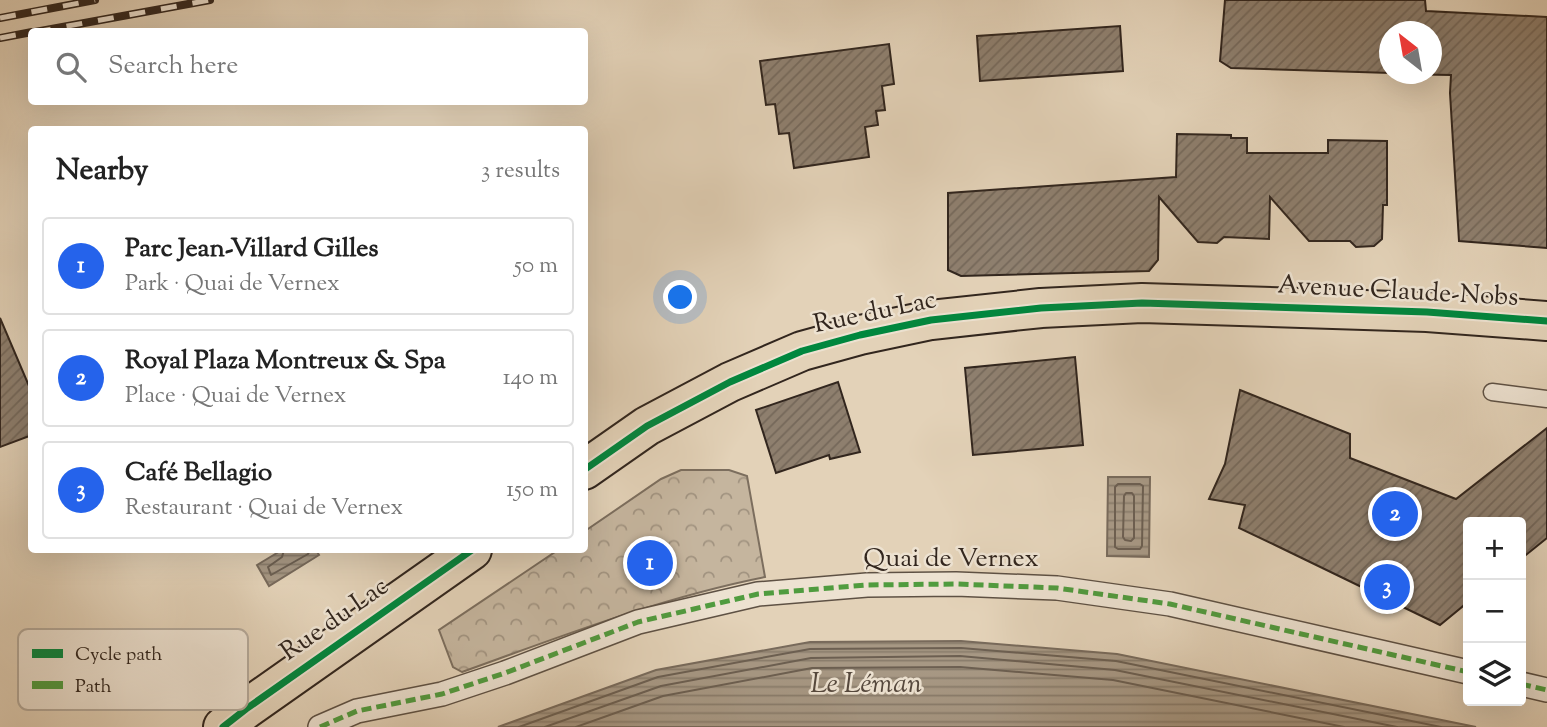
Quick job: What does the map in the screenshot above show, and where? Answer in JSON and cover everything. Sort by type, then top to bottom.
[{"type":"main road","name":"Rue du Lac","points":[[588,467],[648,426],[730,382],[802,351],[860,335],[931,320],[1041,308],[1142,303],[1247,306]]},
{"type":"main road","name":"Avenue Claude-Nobs","points":[[1247,306],[1427,312],[1547,321]]},
{"type":"main road","name":"Rue du Lac","points":[[248,708],[468,553]]},
{"type":"main road","name":"Rue du Lac","points":[[223,727],[245,710]]},
{"type":"street","name":"Quai de Vernex","points":[[320,727],[357,711],[442,694],[638,622],[758,594],[867,585],[956,584],[1058,588],[1171,604],[1463,671]]},
{"type":"street","points":[[1526,685],[1547,690]]},
{"type":"lane","points":[[1492,392],[1547,399]]},
{"type":"green space","points":[[681,470],[729,470],[747,476],[765,577],[649,607],[462,672],[453,667],[439,630],[554,553],[588,553],[588,529],[661,479]]},
{"type":"water","points":[[1108,477],[1150,477],[1149,557],[1107,556]]},
{"type":"water","points":[[277,553],[319,555],[269,586],[257,565]]},
{"type":"water","name":"Le Léman","points":[[961,641],[1117,654],[1476,727],[498,727],[656,670],[810,642]]},
{"type":"building","points":[[1225,0],[1425,0],[1426,11],[1547,17],[1547,248],[1459,241],[1451,75],[1442,75],[1442,21],[1379,21],[1379,73],[1231,68],[1220,61]]},
{"type":"building","points":[[1120,26],[1123,71],[980,81],[977,36]]},
{"type":"building","points":[[889,44],[894,84],[882,86],[885,110],[876,111],[878,125],[865,127],[869,157],[794,168],[789,133],[779,134],[775,104],[766,105],[760,61]]},
{"type":"building","points":[[1177,134],[1247,138],[1247,153],[1328,153],[1328,140],[1387,141],[1387,205],[1383,205],[1382,239],[1374,246],[1356,247],[1350,241],[1309,241],[1270,197],[1269,239],[1224,237],[1217,243],[1198,242],[1159,197],[1158,260],[1149,271],[961,276],[948,270],[948,193],[1176,177]]},
{"type":"building","points":[[0,318],[28,384],[28,436],[0,447]]},
{"type":"building","points":[[1075,357],[1083,445],[973,455],[965,368]]},
{"type":"building","points":[[838,382],[860,452],[830,459],[829,455],[776,473],[756,410]]},
{"type":"building","points":[[1240,390],[1350,434],[1350,458],[1456,499],[1547,428],[1547,538],[1526,555],[1526,517],[1463,517],[1463,606],[1440,625],[1239,528],[1245,505],[1209,499],[1225,464]]},
{"type":"railway","points":[[0,18],[95,0]]},
{"type":"railway","points":[[57,28],[210,0]]},
{"type":"railway","points":[[0,38],[28,33]]},
{"type":"marked path","points":[[320,727],[357,711],[442,694],[638,622],[758,594],[867,585],[956,584],[1057,588],[1170,604],[1463,671]]},
{"type":"marked path","points":[[1526,685],[1547,690]]},
{"type":"cycle path","points":[[588,467],[647,426],[730,382],[802,351],[931,320],[1041,308],[1142,303],[1427,312],[1547,321]]},
{"type":"cycle path","points":[[248,708],[468,553]]},
{"type":"cycle path","points":[[223,727],[245,710]]},
{"type":"place","name":"Royal Plaza Montreux & Spa","points":[[1395,514]]},
{"type":"place","name":"Parc Jean-Villard Gilles","points":[[650,563]]},
{"type":"place","name":"Café Bellagio","points":[[1387,587]]}]
